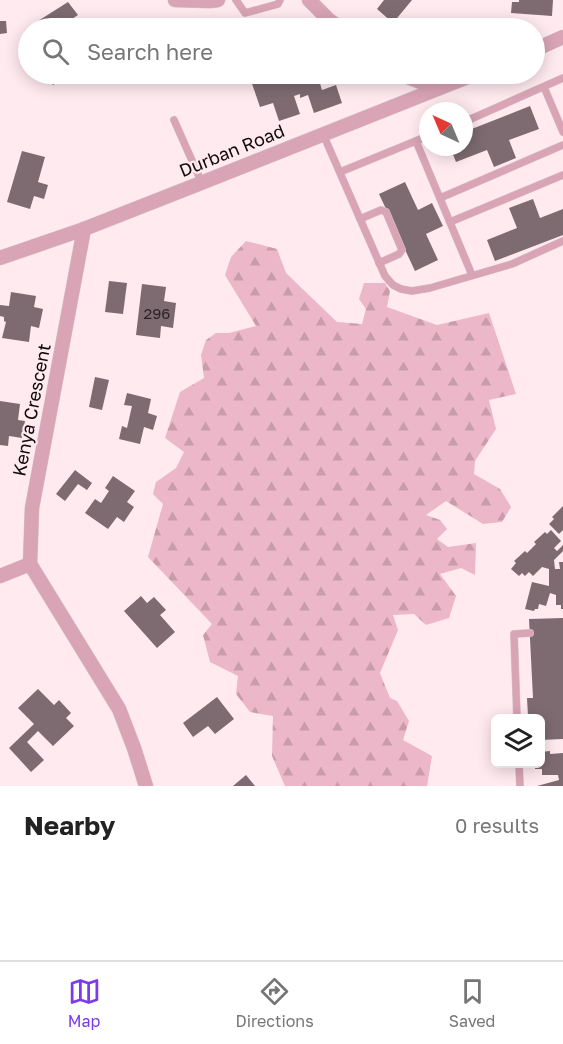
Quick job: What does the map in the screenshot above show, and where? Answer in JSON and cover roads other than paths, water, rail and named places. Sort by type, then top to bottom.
[{"type":"street","points":[[175,0],[218,0]]},
{"type":"street","points":[[309,0],[329,18]]},
{"type":"street","points":[[545,45],[563,37]]},
{"type":"street","points":[[426,84],[436,88]]},
{"type":"street","name":"Durban Road","points":[[0,258],[84,229],[447,84]]},
{"type":"street","name":"Kenya Crescent","points":[[30,564],[32,508],[84,229]]},
{"type":"street","points":[[0,576],[30,564],[119,709],[146,786]]},
{"type":"lane","points":[[236,0],[244,13],[278,4],[280,0]]},
{"type":"lane","points":[[473,118],[563,78]]},
{"type":"lane","points":[[544,87],[563,132]]},
{"type":"lane","points":[[174,120],[202,183]]},
{"type":"lane","points":[[324,134],[385,276],[393,285],[401,289],[412,291],[430,288],[512,264],[563,241]]},
{"type":"lane","points":[[340,172],[419,140]]},
{"type":"lane","points":[[416,141],[472,275]]},
{"type":"lane","points":[[440,198],[563,145]]},
{"type":"lane","points":[[450,222],[563,175]]},
{"type":"lane","points":[[360,219],[381,210],[386,212],[402,250],[399,254],[379,263]]},
{"type":"lane","points":[[517,714],[514,634],[530,633]]},
{"type":"lane","points":[[519,768],[520,786]]}]
